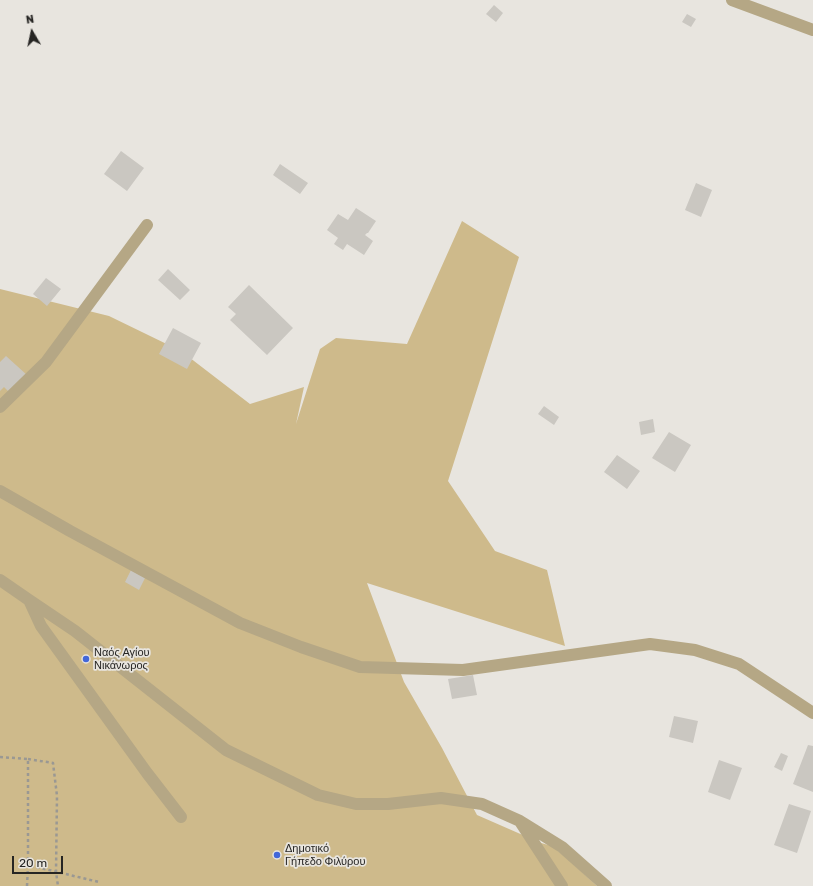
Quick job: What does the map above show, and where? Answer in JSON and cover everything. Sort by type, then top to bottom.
[{"type":"street","points":[[732,0],[813,30]]},
{"type":"street","points":[[0,407],[46,362],[146,226]]},
{"type":"street","points":[[0,492],[240,623],[301,647],[360,667],[463,670],[650,644],[696,650],[740,664],[813,712]]},
{"type":"street","points":[[0,580],[75,630],[226,750],[318,795],[356,804],[388,804],[441,798],[482,804],[520,821],[562,847],[606,886]]},
{"type":"street","points":[[29,600],[41,626],[147,773],[181,816]]},
{"type":"street","points":[[520,821],[562,886]]},
{"type":"path","points":[[0,757],[53,763],[57,796],[56,872],[58,886]]},
{"type":"path","points":[[27,886],[28,759]]},
{"type":"path","points":[[28,865],[99,882]]},
{"type":"shaded area","points":[[462,221],[519,257],[448,481],[495,551],[547,570],[565,646],[367,583],[404,682],[442,748],[477,815],[541,843],[552,846],[597,886],[0,886],[0,289],[109,316],[181,351],[250,404],[304,387],[296,424],[320,349],[336,338],[407,344]]},
{"type":"building","points":[[494,5],[503,13],[496,22],[486,14]]},
{"type":"building","points":[[687,14],[696,19],[691,27],[682,22]]},
{"type":"building","points":[[121,151],[144,168],[127,191],[104,174]]},
{"type":"building","points":[[280,164],[308,183],[300,194],[273,175]]},
{"type":"building","points":[[696,183],[712,190],[701,217],[685,210]]},
{"type":"building","points":[[356,208],[376,221],[365,235],[373,241],[364,255],[347,244],[343,250],[334,244],[338,238],[327,230],[338,214],[348,220]]},
{"type":"building","points":[[168,269],[190,290],[180,300],[158,280]]},
{"type":"building","points":[[46,278],[61,289],[47,306],[33,294]]},
{"type":"building","points":[[249,285],[293,328],[267,355],[230,320],[236,314],[228,307]]},
{"type":"building","points":[[173,328],[201,343],[187,369],[159,354]]},
{"type":"building","points":[[6,356],[27,375],[10,393],[4,387],[0,391],[0,362]]},
{"type":"building","points":[[544,406],[559,417],[554,425],[538,414]]},
{"type":"building","points":[[653,419],[655,432],[641,435],[639,422]]},
{"type":"building","points":[[669,432],[691,445],[675,472],[652,458]]},
{"type":"building","points":[[617,455],[640,471],[627,489],[604,472]]},
{"type":"building","points":[[131,570],[145,578],[139,590],[125,582]]},
{"type":"building","points":[[473,675],[477,695],[452,699],[448,679]]},
{"type":"building","points":[[674,716],[698,721],[693,743],[669,737]]},
{"type":"building","points":[[808,745],[813,746],[813,792],[793,784]]},
{"type":"building","points":[[781,753],[788,756],[782,771],[774,767]]},
{"type":"building","points":[[719,760],[742,768],[730,800],[708,792]]},
{"type":"building","points":[[789,804],[811,811],[797,853],[774,845]]},
{"type":"place","name":"Ναός Αγίου Νικάνωρος","points":[[86,659]]},
{"type":"place","name":"Δημοτικό Γήπεδο Φιλύρου","points":[[277,855]]}]
